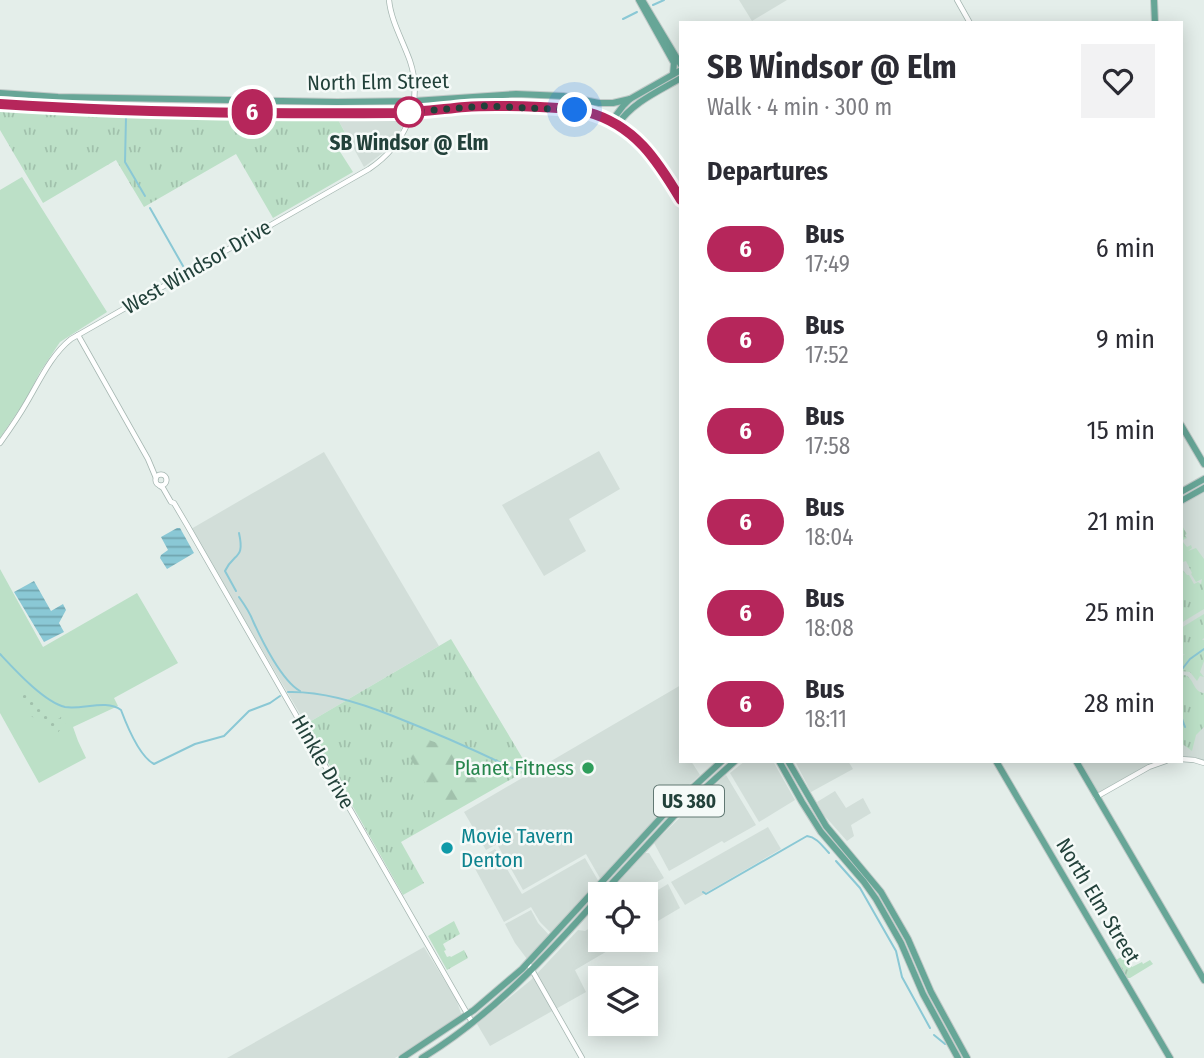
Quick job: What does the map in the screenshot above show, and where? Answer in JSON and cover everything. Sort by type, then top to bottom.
[{"type":"main road","points":[[641,0],[679,62]]},
{"type":"main road","points":[[641,0],[674,63],[673,74]]},
{"type":"main road","points":[[1154,0],[1154,21]]},
{"type":"main road","points":[[614,124],[623,106],[630,99],[679,72]]},
{"type":"main road","points":[[614,124],[629,109],[679,79]]},
{"type":"main road","name":"North Elm Street","points":[[0,93],[58,97],[337,102],[414,102],[516,94],[563,96],[599,103],[630,99]]},
{"type":"main road","name":"North Elm Street","points":[[0,104],[157,111],[412,112],[485,106],[558,108],[587,112],[633,136],[658,161],[679,197]]},
{"type":"main road","points":[[1183,428],[1204,464]]},
{"type":"main road","points":[[1183,491],[1204,479]]},
{"type":"main road","points":[[1183,500],[1204,488]]},
{"type":"main road","name":"US 380","points":[[402,1058],[468,1014],[528,963],[665,813],[720,763]]},
{"type":"main road","name":"US 380","points":[[613,882],[674,816],[733,763]]},
{"type":"main road","points":[[780,763],[814,821],[876,899],[901,943],[915,980],[958,1058]]},
{"type":"main road","points":[[789,763],[826,826],[881,892],[905,933],[931,992],[967,1058]]},
{"type":"main road","name":"North Elm Street","points":[[997,763],[1170,1058]]},
{"type":"main road","points":[[1077,763],[1204,980]]},
{"type":"main road","name":"US 380","points":[[422,1058],[472,1022],[533,970],[588,909]]},
{"type":"street","name":"West Windsor Drive","points":[[0,443],[58,352],[78,335],[369,169],[392,150],[406,128],[412,112],[414,85],[411,65],[388,0]]},
{"type":"street","points":[[957,0],[969,21]]},
{"type":"street","points":[[78,335],[148,459],[156,483],[163,484],[166,478],[148,459]]},
{"type":"street","points":[[156,478],[161,475]]},
{"type":"street","name":"Hinkle Drive","points":[[163,484],[472,1022]]},
{"type":"street","points":[[1183,759],[1204,763]]},
{"type":"street","points":[[1096,797],[1160,763]]},
{"type":"street","points":[[528,963],[582,1058]]},
{"type":"shaded area","points":[[739,0],[787,0],[752,21]]},
{"type":"shaded area","points":[[401,115],[404,121],[399,135],[384,152],[364,167],[336,116]]},
{"type":"shaded area","points":[[599,451],[620,489],[569,519],[586,551],[544,576],[502,505]]},
{"type":"shaded area","points":[[324,452],[439,646],[306,724],[191,529]]},
{"type":"shaded area","points":[[1204,491],[1204,760],[1183,756],[1183,503]]},
{"type":"shaded area","points":[[679,686],[679,763],[692,763],[700,775],[677,796],[601,880],[586,854],[523,890],[497,844],[486,850],[464,812]]},
{"type":"shaded area","points":[[742,763],[774,763],[795,800],[759,822],[730,773]]},
{"type":"shaded area","points":[[796,763],[849,763],[853,769],[811,792]]},
{"type":"shaded area","points":[[1081,763],[1150,763],[1098,793]]},
{"type":"shaded area","points":[[726,775],[756,825],[669,871],[654,843]]},
{"type":"shaded area","points":[[835,791],[846,808],[863,798],[871,813],[851,825],[854,836],[847,841],[824,815],[817,802]]},
{"type":"shaded area","points":[[768,827],[781,849],[685,905],[671,882]]},
{"type":"shaded area","points":[[495,849],[522,894],[585,858],[599,882],[588,882],[588,894],[552,934],[540,922],[531,907],[504,922],[472,863]]},
{"type":"shaded area","points":[[645,853],[649,853],[664,878],[657,882],[619,882]]},
{"type":"shaded area","points":[[668,884],[680,908],[658,921],[658,890]]},
{"type":"shaded area","points":[[531,910],[550,936],[527,959],[505,924]]},
{"type":"shaded area","points":[[588,929],[588,952],[606,952],[575,970],[586,992],[490,1046],[477,1024],[531,980],[578,930]]},
{"type":"shaded area","points":[[424,947],[456,999],[462,1016],[395,1058],[227,1058]]},
{"type":"green space","points":[[0,107],[336,116],[349,140],[337,147],[353,172],[273,218],[236,154],[144,207],[116,160],[43,203],[0,130]]},
{"type":"green space","points":[[22,177],[107,312],[60,342],[0,438],[0,190]]},
{"type":"green space","points":[[1183,542],[1187,547],[1191,545],[1192,548],[1188,551],[1196,548],[1204,559],[1204,609],[1183,622],[1183,570],[1194,584],[1201,584],[1202,579],[1196,582],[1186,561],[1183,562]]},
{"type":"green space","points":[[0,569],[43,647],[137,593],[178,663],[114,698],[118,706],[73,727],[86,758],[39,783],[0,713]]},
{"type":"green space","points":[[1204,614],[1204,661],[1200,672],[1204,677],[1200,676],[1197,681],[1190,672],[1183,671],[1183,627]]},
{"type":"green space","points":[[451,639],[529,769],[401,842],[424,883],[403,895],[306,724]]},
{"type":"green space","points":[[1183,676],[1204,693],[1204,727],[1196,735],[1192,751],[1183,744]]},
{"type":"green space","points":[[23,692],[59,719],[65,712],[70,717],[56,735],[26,712],[30,706],[19,698]]},
{"type":"green space","points":[[391,725],[485,762],[496,777],[481,783],[479,789],[442,812]]},
{"type":"green space","points":[[454,921],[460,934],[443,944],[446,950],[444,951],[447,957],[451,957],[464,950],[468,958],[447,970],[428,936]]},
{"type":"green space","points":[[1121,957],[1122,960],[1126,958],[1132,967],[1150,960],[1153,964],[1127,978],[1116,960]]},
{"type":"water","points":[[180,528],[194,553],[167,569],[160,558],[168,550],[161,537]]},
{"type":"water","points":[[34,581],[51,611],[63,604],[66,610],[59,623],[64,632],[44,642],[14,592]]},
{"type":"waterway","points":[[653,5],[664,0]]},
{"type":"waterway","points":[[623,19],[637,12]]},
{"type":"waterway","points":[[126,117],[125,162],[145,196]]},
{"type":"waterway","points":[[150,208],[183,266]]},
{"type":"waterway","points":[[236,591],[225,571],[240,552],[239,533]]},
{"type":"waterway","points":[[239,597],[280,670],[300,691]]},
{"type":"waterway","points":[[1183,668],[1204,649]]},
{"type":"waterway","points":[[0,654],[30,685],[57,704],[72,708],[108,705],[121,710],[139,748],[154,764],[195,744],[224,736],[249,711],[280,696]]},
{"type":"waterway","points":[[288,692],[329,696],[368,707],[518,771]]},
{"type":"waterway","points":[[1183,722],[1185,727]]},
{"type":"waterway","points":[[703,892],[706,894],[807,836],[817,840],[829,853]]},
{"type":"waterway","points":[[836,861],[860,888],[896,951],[902,977],[930,1028]]},
{"type":"waterway","points":[[934,1035],[945,1044]]},
{"type":"bus line","name":"6","points":[[0,104],[56,108],[279,113],[401,113],[502,106],[575,110],[601,117],[633,136],[658,161],[679,197]]},
{"type":"place","name":"SB Windsor @ Elm","points":[[409,112]]},
{"type":"place","name":"Planet Fitness","points":[[588,768]]},
{"type":"place","name":"Movie Tavern Denton","points":[[447,848]]},
{"type":"route","points":[[409,112],[485,106],[575,110]]}]
